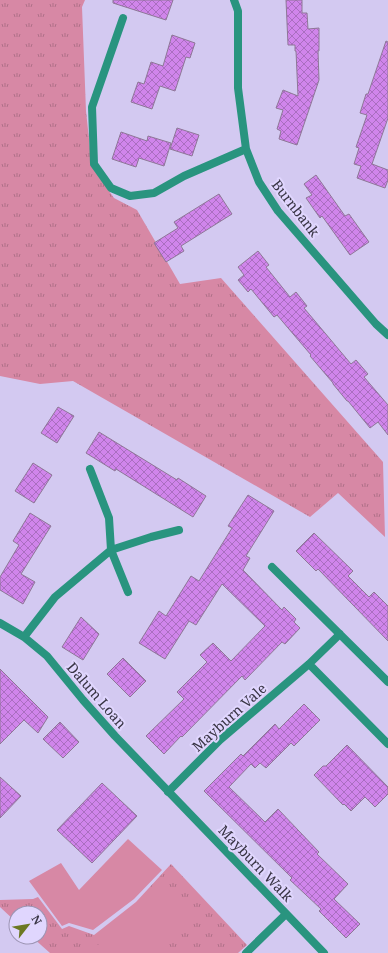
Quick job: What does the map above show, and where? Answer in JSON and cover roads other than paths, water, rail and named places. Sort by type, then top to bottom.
[{"type":"street","name":"Burnbank","points":[[234,0],[238,11],[238,88],[246,149],[259,182],[278,211],[388,336]]},
{"type":"street","points":[[123,18],[92,108],[94,164],[111,188],[130,196],[154,193],[184,176],[246,149]]},
{"type":"street","points":[[90,469],[109,518],[111,550],[128,592]]},
{"type":"street","points":[[24,637],[55,598],[111,550],[151,536],[179,530]]},
{"type":"street","points":[[272,566],[388,682]]},
{"type":"street","name":"Dalum Loan","points":[[0,623],[24,637],[47,656],[115,736],[168,792]]},
{"type":"street","name":"Mayburn Vale","points":[[168,792],[220,740],[309,664],[340,634]]},
{"type":"street","points":[[309,664],[388,744]]},
{"type":"street","name":"Mayburn Walk","points":[[168,792],[324,953]]},
{"type":"street","points":[[246,953],[286,914]]}]
